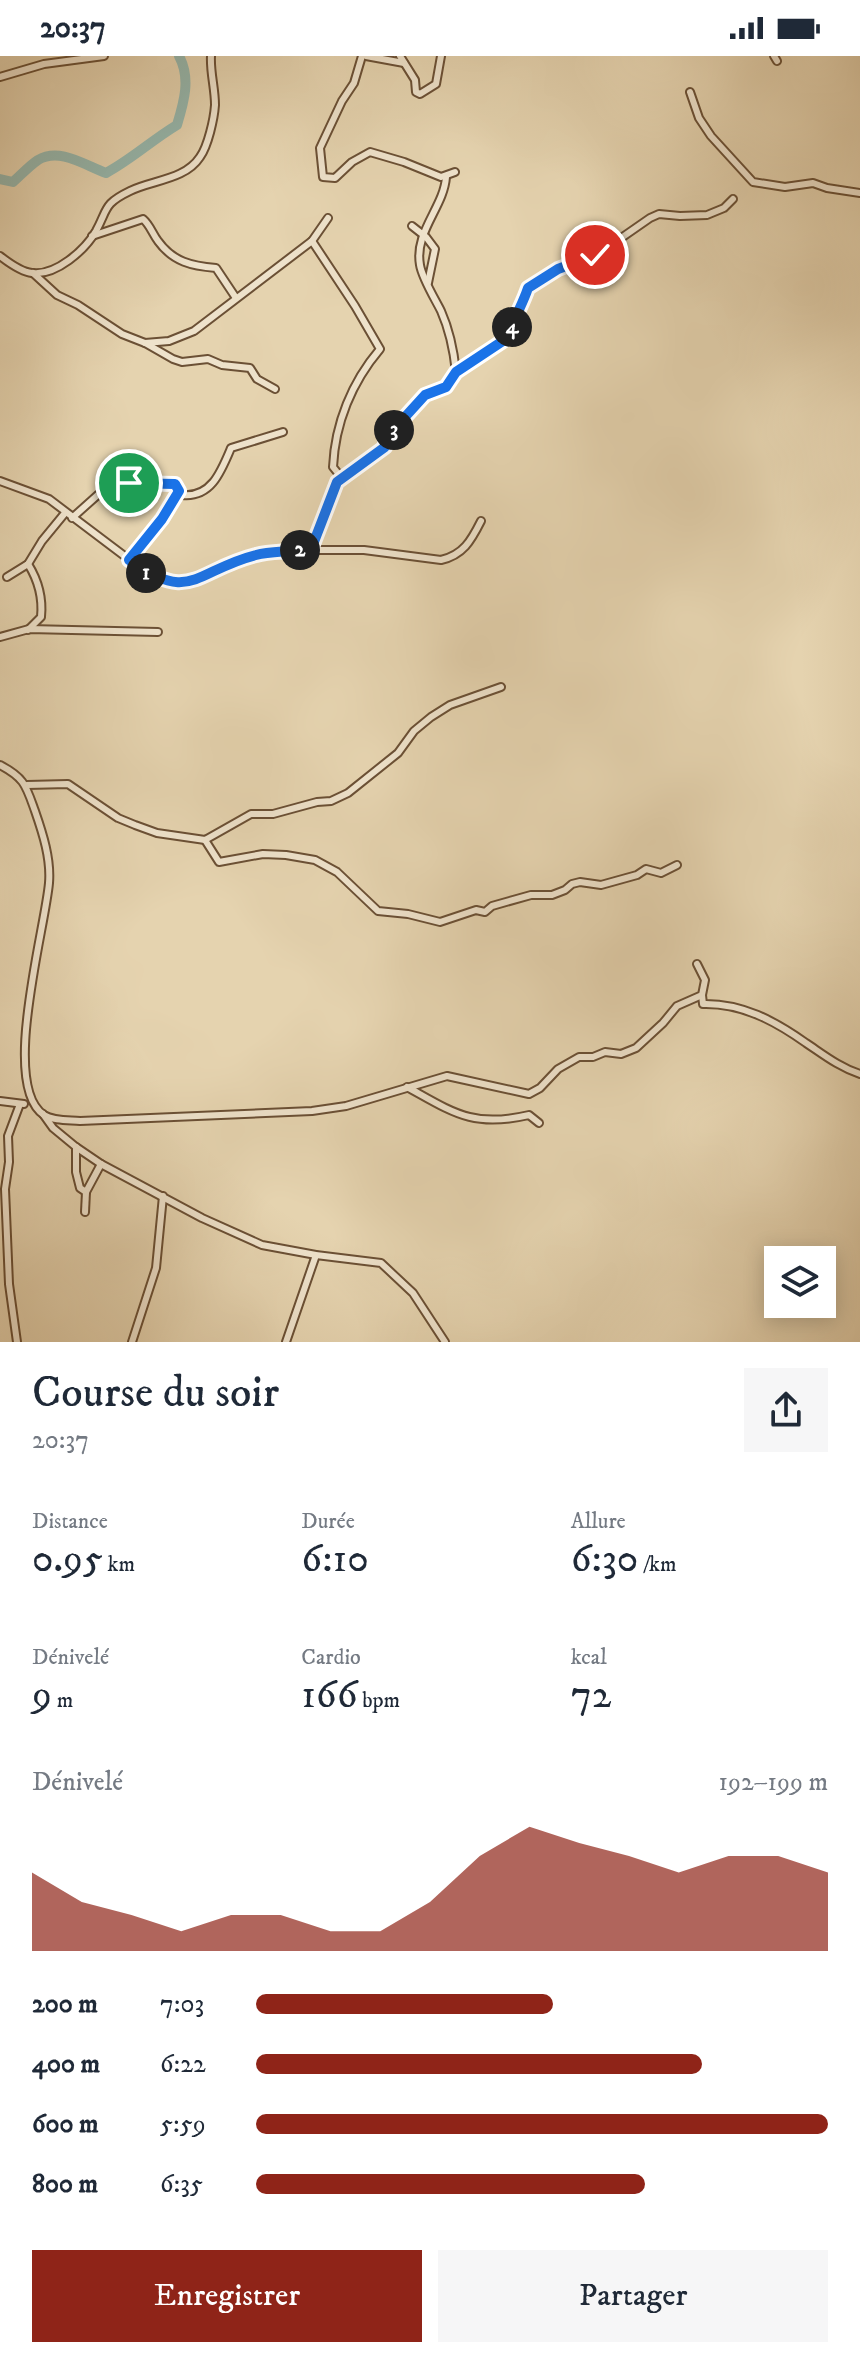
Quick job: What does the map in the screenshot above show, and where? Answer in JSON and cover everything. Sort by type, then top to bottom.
[{"type":"street","points":[[0,77],[44,64],[104,56]]},
{"type":"street","points":[[0,256],[33,273],[62,265],[92,236],[106,207],[130,191],[188,170],[200,158],[215,106],[211,56]]},
{"type":"street","points":[[404,63],[364,56],[354,83],[320,148],[323,177],[335,178],[352,162],[370,152],[441,177],[455,172]]},
{"type":"street","points":[[400,56],[415,80],[416,92],[425,93],[436,84],[441,56]]},
{"type":"street","points":[[690,92],[699,118],[711,136],[753,182],[785,187],[813,183],[860,193]]},
{"type":"street","points":[[446,177],[443,194],[427,221],[420,267],[445,325],[456,372]]},
{"type":"street","points":[[301,550],[312,547],[317,539],[341,477],[385,447],[385,439],[425,395],[446,387],[456,372],[509,337],[514,317],[521,310],[528,288],[558,269],[601,252],[650,218],[666,214],[707,215],[724,208],[733,199]]},
{"type":"street","points":[[145,343],[169,341],[194,331],[312,241],[328,218]]},
{"type":"street","points":[[92,236],[143,219],[158,242],[178,261],[216,268],[236,298]]},
{"type":"street","points":[[412,226],[435,249],[428,283]]},
{"type":"street","points":[[312,241],[380,349],[357,377],[337,430],[333,467],[341,477]]},
{"type":"street","points":[[33,273],[57,295],[122,334],[182,362],[208,359],[222,365],[250,368],[257,379],[275,389]]},
{"type":"street","points":[[7,577],[28,564],[42,541],[68,515],[110,484],[175,484],[182,495],[194,496],[204,492],[216,479],[231,448],[283,432]]},
{"type":"street","points":[[0,481],[49,499],[147,573],[180,584],[258,554],[364,550],[441,560],[452,558],[463,550],[481,521]]},
{"type":"street","points":[[129,560],[162,519],[179,491]]},
{"type":"street","points":[[28,564],[35,576],[42,609],[41,617],[28,630]]},
{"type":"street","points":[[0,637],[28,630],[158,632]]},
{"type":"street","points":[[27,785],[68,784],[118,818],[135,825],[157,833],[205,840],[251,814],[273,814],[331,801],[348,793],[398,753],[414,731],[431,717],[450,705],[501,687]]},
{"type":"street","points":[[0,765],[27,785],[49,859],[49,885],[22,1043],[22,1065],[32,1103],[53,1128],[101,1164],[262,1245],[381,1263],[413,1293],[445,1342]]},
{"type":"street","points":[[205,840],[219,862],[263,854],[315,860],[337,872],[378,911],[440,922],[476,910],[485,912],[492,906],[531,895],[552,895],[580,882],[601,885],[637,875],[646,869],[661,873],[677,865]]},
{"type":"street","points":[[697,964],[705,980],[703,1004],[726,1003],[748,1010],[806,1042],[830,1060],[860,1074]]},
{"type":"street","points":[[43,1114],[55,1119],[80,1121],[312,1111],[346,1106],[447,1076],[529,1094],[540,1088],[558,1069],[579,1057],[593,1057],[605,1052],[621,1054],[636,1048],[677,1006],[702,995]]},
{"type":"street","points":[[407,1087],[456,1114],[501,1122],[529,1115],[539,1123]]},
{"type":"street","points":[[0,1101],[32,1103]]},
{"type":"street","points":[[17,1342],[9,1284],[5,1189],[9,1162],[8,1136],[20,1104]]},
{"type":"street","points":[[76,1147],[76,1172],[80,1188],[86,1192]]},
{"type":"street","points":[[85,1212],[86,1192],[101,1164]]},
{"type":"street","points":[[132,1342],[156,1268],[163,1196]]},
{"type":"street","points":[[286,1342],[316,1255]]},
{"type":"waterway","points":[[0,179],[13,182],[35,162],[46,157],[64,157],[106,173],[125,162],[177,125],[185,81],[179,56]]},
{"type":"route","points":[[129,483],[175,484],[179,491],[162,519],[129,560],[157,577],[180,584],[258,554],[312,547],[341,477],[385,447],[385,439],[425,395],[446,387],[456,372],[509,337],[514,317],[521,310],[528,288],[558,269],[595,255]]}]
